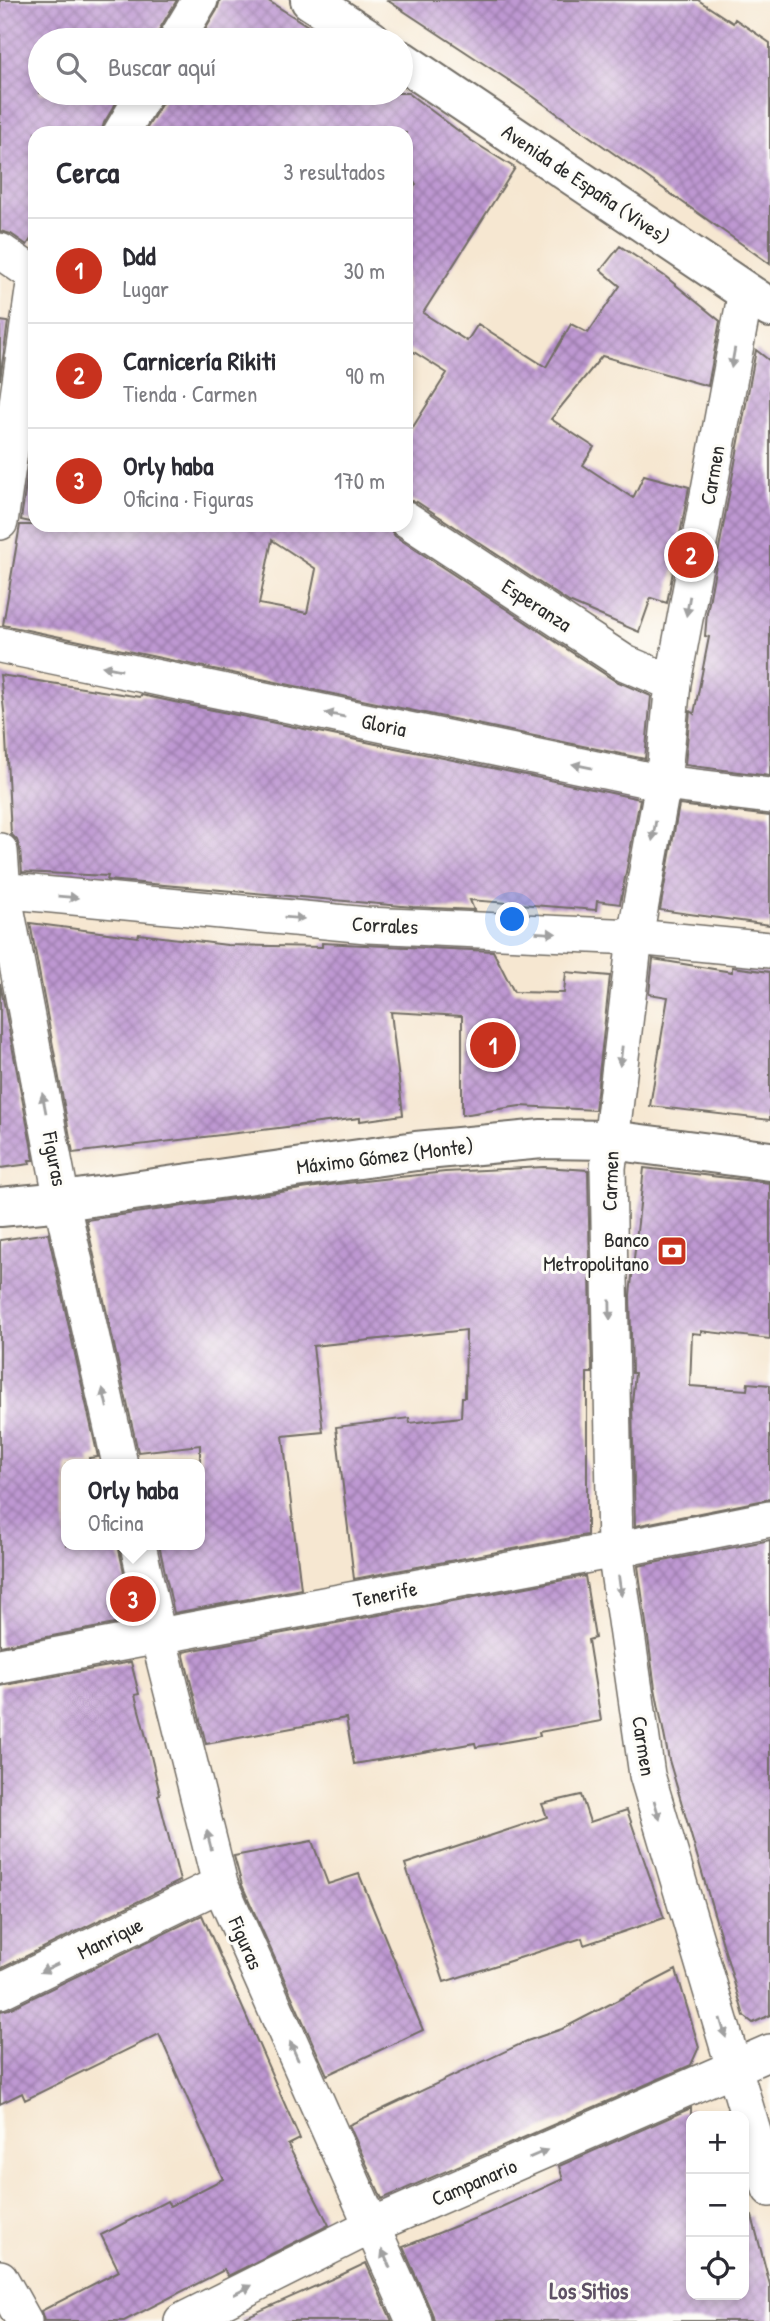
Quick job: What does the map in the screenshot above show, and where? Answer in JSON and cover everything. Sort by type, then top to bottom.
[{"type":"main road","points":[[310,0],[353,28]]},
{"type":"main road","name":"Avenida de España (Vives)","points":[[413,68],[758,299]]},
{"type":"main road","name":"Máximo Gómez (Monte)","points":[[0,1207],[63,1201],[416,1151],[542,1139],[611,1140],[770,1161]]},
{"type":"street","points":[[183,28],[200,0]]},
{"type":"street","points":[[125,126],[138,105]]},
{"type":"street","points":[[0,251],[28,271]]},
{"type":"street","name":"Carmen","points":[[758,299],[673,683],[663,783],[635,937],[608,1168],[615,1550],[647,1775],[770,2189]]},
{"type":"street","points":[[0,522],[28,325]]},
{"type":"street","name":"Esperanza","points":[[413,524],[625,663],[673,683]]},
{"type":"street","name":"Gloria","points":[[0,645],[663,783],[770,796]]},
{"type":"street","name":"Figuras","points":[[0,851],[2,890],[63,1201],[119,1459]]},
{"type":"street","name":"Corrales","points":[[2,890],[367,925],[635,937],[770,950]]},
{"type":"street","name":"Tenerife","points":[[0,1666],[770,1519]]},
{"type":"street","name":"Figuras","points":[[139,1550],[220,1884],[414,2321]]},
{"type":"street","name":"Manrique","points":[[0,1992],[220,1884]]},
{"type":"street","name":"Campanario","points":[[182,2321],[371,2226],[770,2052]]},
{"type":"street","points":[[0,2278],[24,2321]]},
{"type":"building","points":[[0,0],[177,0],[160,28],[28,28],[28,105],[115,105],[103,126],[28,126],[28,244],[0,231]]},
{"type":"building","points":[[220,0],[267,0],[311,28],[206,28]]},
{"type":"building","points":[[387,0],[698,0],[733,23],[735,19],[770,43],[770,264],[531,95]]},
{"type":"building","points":[[413,97],[472,141],[515,168],[423,313],[467,341],[478,324],[546,367],[571,324],[588,333],[620,286],[601,270],[620,246],[666,277],[720,321],[708,386],[602,356],[551,419],[594,447],[583,465],[633,498],[644,475],[689,487],[667,603],[651,598],[639,632],[569,602],[413,501],[413,427],[447,373],[413,351],[413,189],[416,184],[413,182],[413,126],[148,126],[161,105],[413,105]]},
{"type":"building","points":[[0,321],[8,322],[0,380]]},
{"type":"building","points":[[756,350],[770,361],[770,776],[685,765],[690,711],[694,714],[709,637],[705,636],[707,613]]},
{"type":"building","points":[[28,470],[28,522],[21,520]]},
{"type":"building","points":[[20,525],[28,525],[28,532],[392,532],[614,680],[651,696],[645,759],[3,625]],"holes":[[[272,540],[316,569],[307,613],[259,604]]]},
{"type":"building","points":[[0,675],[140,697],[141,695],[640,799],[620,904],[597,901],[596,910],[470,900],[474,910],[413,907],[107,880],[108,876],[22,872],[20,849],[11,834]]},
{"type":"building","points":[[679,805],[770,816],[770,925],[660,910]]},
{"type":"building","points":[[30,923],[227,945],[322,947],[322,943],[493,951],[514,992],[564,993],[566,972],[610,976],[595,1110],[520,1106],[462,1115],[462,1016],[391,1012],[403,1115],[73,1153]]},
{"type":"building","points":[[653,959],[732,972],[732,967],[770,972],[770,1120],[650,1106],[668,997],[649,994]]},
{"type":"building","points":[[0,983],[34,1160],[29,1160],[30,1164],[0,1168]]},
{"type":"building","points":[[544,1167],[588,1170],[592,1373],[587,1373],[587,1535],[354,1579],[336,1427],[409,1418],[410,1423],[461,1417],[462,1397],[465,1397],[466,1330],[313,1346],[323,1432],[283,1436],[301,1589],[174,1613],[160,1550],[205,1550],[205,1459],[200,1459],[200,1445],[138,1452],[86,1220],[337,1184],[445,1172]]},
{"type":"building","points":[[644,1168],[770,1183],[770,1339],[701,1331],[701,1334],[692,1333],[690,1386],[747,1390],[748,1383],[770,1385],[770,1499],[635,1526],[632,1403],[635,1373],[632,1373],[630,1295]]},
{"type":"building","points":[[48,1233],[98,1457],[61,1459],[61,1550],[119,1550],[131,1605],[117,1608],[120,1623],[0,1646],[0,1240]]},
{"type":"building","points":[[770,1540],[770,2015],[753,2023],[744,2016],[669,1760],[655,1688],[638,1566]]},
{"type":"building","points":[[585,1576],[595,1638],[588,1640],[601,1721],[539,1732],[540,1736],[476,1747],[475,1743],[354,1764],[346,1718],[206,1744],[183,1652]]},
{"type":"building","points":[[131,1662],[139,1694],[135,1695],[180,1881],[0,1969],[0,1686]]},
{"type":"building","points":[[581,1795],[590,1822],[627,1810],[664,1918],[584,1945],[582,1938],[444,1982],[405,1864],[547,1817],[542,1804]]},
{"type":"building","points":[[312,1841],[328,1884],[359,1874],[423,2030],[327,2075],[242,1885],[234,1856]]},
{"type":"building","points":[[202,1915],[300,2139],[288,2145],[329,2225],[228,2276],[224,2270],[124,2321],[44,2321],[41,2311],[119,2271],[101,2235],[167,2201],[170,2206],[223,2179],[159,2034],[25,2100],[22,2093],[0,2104],[0,2011]]},
{"type":"building","points":[[676,1970],[699,2047],[691,2065],[382,2199],[349,2125],[527,2041],[562,2029]]},
{"type":"building","points":[[691,2108],[691,2111],[686,2111],[686,2300],[749,2300],[749,2216],[752,2216],[770,2285],[770,2321],[434,2321],[403,2247],[563,2179],[559,2166]]},
{"type":"building","points":[[366,2263],[392,2321],[237,2321],[343,2274]]},
{"type":"place","name":"Carnicería Rikiti","points":[[691,555]]},
{"type":"place","name":"Ddd","points":[[493,1045]]},
{"type":"place","name":"Banco Metropolitano","points":[[672,1251]]},
{"type":"place","name":"Orly haba","points":[[133,1599]]},
{"type":"district","name":"Los Sitios","points":[[589,2290]]}]
